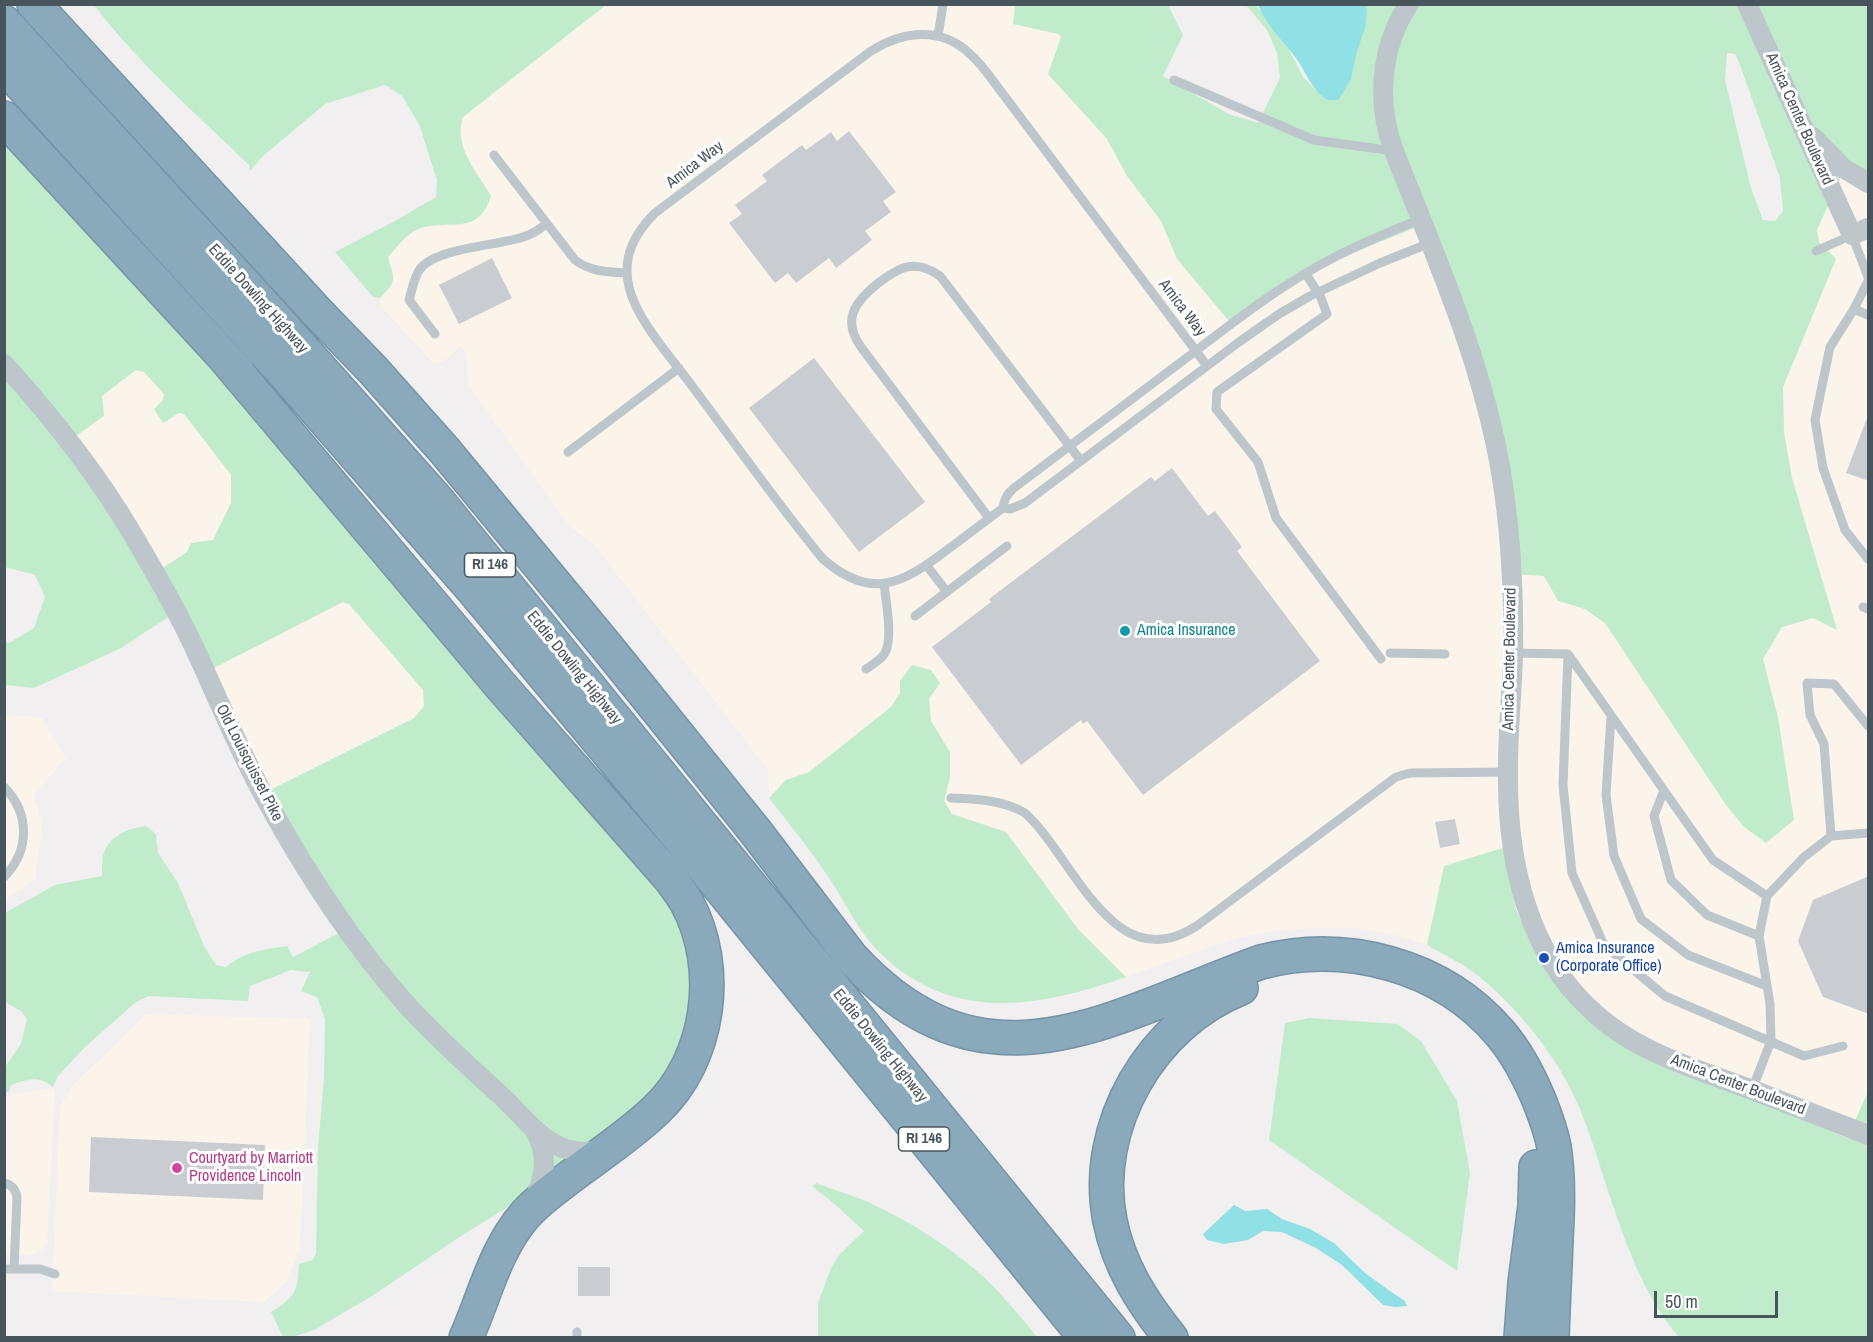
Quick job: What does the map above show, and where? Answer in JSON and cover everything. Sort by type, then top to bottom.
[{"type":"highway","points":[[34,4],[402,402],[563,592],[755,831],[851,957],[880,986],[910,1008],[943,1024],[978,1035],[1012,1038],[1047,1036],[1097,1024],[1261,962],[1282,957],[1321,953],[1359,956],[1395,965],[1437,984],[1473,1007],[1499,1032],[1520,1060],[1543,1110],[1554,1145],[1558,1184],[1552,1334]]},
{"type":"highway","name":"Eddie Dowling Highway","points":[[4,22],[269,311],[430,492],[1118,1338]]},
{"type":"highway","name":"Eddie Dowling Highway","points":[[4,66],[321,414],[508,631],[1086,1338]]},
{"type":"highway","points":[[4,118],[543,706],[675,855],[703,885],[762,939]]},
{"type":"highway","points":[[317,312],[465,493],[886,1032],[925,1089],[948,1130]]},
{"type":"highway","points":[[224,357],[529,719],[669,877],[687,903],[699,933],[706,965],[706,997],[700,1033],[687,1068],[668,1097],[644,1121],[547,1194],[526,1214],[502,1249],[466,1338]]},
{"type":"highway","points":[[1171,1338],[1135,1289],[1120,1256],[1110,1222],[1106,1186],[1109,1160],[1113,1136],[1126,1099],[1146,1064],[1159,1047],[1193,1015],[1210,1003],[1228,993],[1267,979],[1320,971],[1372,977],[1420,994],[1473,1032],[1495,1056],[1504,1070],[1525,1116],[1536,1168],[1535,1206],[1525,1283],[1521,1338]]},
{"type":"highway","points":[[486,1338],[485,1305],[488,1280]]},
{"type":"street","name":"Amica Center Boulevard","points":[[1409,4],[1387,58],[1383,90],[1385,123],[1471,353],[1496,449],[1506,506],[1511,563],[1513,652],[1508,772],[1511,832],[1522,891],[1531,920],[1544,949],[1564,981],[1589,1008],[1630,1040],[1664,1057],[1869,1135]]},
{"type":"street","name":"Amica Center Boulevard","points":[[1747,4],[1800,121],[1860,231]]},
{"type":"street","points":[[1800,121],[1835,160],[1851,174],[1869,183]]},
{"type":"street","name":"Old Louisquisset Pike","points":[[4,364],[66,438],[131,531],[188,636],[238,746],[267,802],[326,900],[365,954],[407,1005],[535,1131]]},
{"type":"street","points":[[535,1131],[547,1142],[562,1149],[588,1152],[608,1149]]},
{"type":"street","points":[[526,1214],[544,1174],[544,1154],[540,1138],[535,1131]]},
{"type":"lane","points":[[938,36],[943,4]]},
{"type":"lane","name":"Amica Way","points":[[1207,366],[977,60],[961,46],[938,36],[906,35],[871,51],[655,213],[638,232],[629,253],[627,273],[630,294],[649,328],[823,559],[833,568],[854,580],[884,584],[904,579],[927,566],[1003,508],[1010,509],[1025,503],[1207,366],[1301,300],[1380,263],[1430,243]]},
{"type":"lane","points":[[1174,80],[1314,140],[1394,151]]},
{"type":"lane","points":[[494,155],[570,255],[581,265],[596,271],[627,273]]},
{"type":"lane","name":"Amica Way","points":[[1003,508],[1004,501],[1014,488],[1248,311],[1306,274],[1354,248],[1421,219]]},
{"type":"lane","points":[[435,334],[409,300],[417,274],[422,267],[430,260],[449,254],[525,237],[546,224]]},
{"type":"lane","points":[[1816,251],[1860,231],[1869,279],[1854,309],[1830,347],[1815,420],[1823,468],[1845,530],[1869,559]]},
{"type":"lane","points":[[989,518],[856,341],[852,327],[853,311],[862,297],[891,274],[907,267],[925,268],[940,276],[1081,461]]},
{"type":"lane","points":[[1306,274],[1318,292],[1327,314],[1218,392],[1216,409],[1258,462],[1276,518],[1381,659]]},
{"type":"lane","points":[[1854,309],[1869,315]]},
{"type":"lane","points":[[568,452],[679,368]]},
{"type":"lane","points":[[915,616],[1007,546]]},
{"type":"lane","points":[[927,566],[947,592]]},
{"type":"lane","points":[[866,669],[881,657],[887,648],[888,624],[884,584]]},
{"type":"lane","points":[[1389,652],[1445,654]]},
{"type":"lane","points":[[1513,652],[1568,654]]},
{"type":"lane","points":[[1568,654],[1713,860],[1767,897]]},
{"type":"lane","points":[[1568,654],[1563,785],[1572,873],[1604,945],[1665,996],[1804,1056],[1843,1046]]},
{"type":"lane","points":[[1830,836],[1824,744],[1810,715],[1807,683],[1834,684],[1869,726]]},
{"type":"lane","points":[[1611,716],[1606,795],[1614,856],[1641,919],[1688,956],[1767,987]]},
{"type":"lane","points":[[951,798],[998,803],[1025,813],[1111,921],[1132,935],[1148,939],[1164,939],[1181,935],[1198,925],[1396,777],[1410,773],[1508,772]]},
{"type":"lane","points":[[4,787],[16,802],[24,826],[19,855],[14,866],[4,877]]},
{"type":"lane","points":[[1664,790],[1654,816],[1671,880],[1707,915],[1759,936]]},
{"type":"lane","points":[[1752,1090],[1771,1041],[1770,1004],[1759,936],[1767,897],[1804,857],[1830,836],[1869,833]]},
{"type":"lane","points":[[4,1183],[11,1185],[16,1193],[15,1234],[9,1269],[40,1269],[55,1274]]},
{"type":"lane","points":[[4,1234],[15,1234]]},
{"type":"shaded area","points":[[606,5],[1015,5],[1013,24],[1058,34],[1061,37],[1048,74],[1107,139],[1127,176],[1161,221],[1177,259],[1269,301],[1326,264],[1419,226],[1544,576],[1558,601],[1585,609],[1605,623],[1726,805],[1744,827],[1767,677],[1763,659],[1782,627],[1813,618],[1837,629],[1792,478],[1784,432],[1783,387],[1836,259],[1819,242],[1817,230],[1841,176],[1868,188],[1868,1092],[1847,1138],[1669,1063],[1617,1037],[1533,946],[1516,909],[1503,848],[1444,866],[1427,945],[1390,934],[1353,928],[1274,931],[1238,938],[1126,977],[1078,929],[1006,832],[952,814],[944,801],[950,777],[950,752],[930,721],[929,699],[900,693],[891,707],[809,772],[786,780],[769,798],[768,770],[592,542],[570,527],[468,385],[466,354],[461,346],[443,362],[434,364],[380,305],[380,298],[392,286],[394,278],[388,257],[404,238],[423,227],[469,224],[490,196],[464,153],[459,128],[463,117]]},
{"type":"shaded area","points":[[136,370],[144,372],[164,394],[166,422],[179,412],[184,414],[231,474],[231,503],[213,540],[191,543],[187,552],[155,573],[69,441],[104,407],[102,396]]},
{"type":"shaded area","points":[[343,602],[348,604],[423,690],[424,706],[414,718],[264,793],[210,670]]},
{"type":"shaded area","points":[[10,715],[42,718],[66,758],[34,795],[42,826],[35,880],[5,900],[4,718]]},
{"type":"shaded area","points":[[147,1014],[310,1019],[300,1248],[287,1281],[264,1302],[52,1291],[60,1106],[75,1083]]},
{"type":"shaded area","points":[[55,1088],[47,1241],[44,1248],[36,1254],[5,1254],[5,1096]]},
{"type":"green space","points":[[94,5],[606,5],[463,117],[461,138],[464,149],[491,196],[486,208],[472,221],[424,227],[408,235],[388,257],[393,279],[390,287],[380,298],[373,297],[335,252],[436,197],[437,180],[419,124],[402,96],[385,85],[325,104],[263,156],[250,171],[249,165],[149,68]]},
{"type":"green space","points":[[1015,5],[1168,5],[1183,35],[1163,76],[1229,114],[1258,123],[1280,78],[1277,53],[1267,30],[1246,5],[1255,5],[1279,30],[1303,77],[1316,90],[1337,91],[1362,36],[1365,14],[1362,5],[1868,5],[1868,188],[1841,176],[1817,230],[1819,242],[1836,259],[1783,387],[1784,432],[1792,478],[1837,630],[1813,618],[1782,627],[1763,659],[1778,717],[1794,820],[1766,843],[1744,827],[1726,805],[1605,623],[1585,609],[1558,601],[1544,576],[1513,574],[1493,446],[1419,226],[1326,264],[1233,326],[1177,259],[1161,221],[1127,176],[1107,139],[1048,74],[1061,37],[1058,34],[1013,24]],"holes":[[[1727,53],[1735,54],[1780,178],[1783,211],[1775,221],[1763,220],[1751,188],[1725,80]]]},
{"type":"green space","points":[[4,122],[688,916],[697,1069],[529,1194],[464,1234],[372,1296],[314,1330],[292,1337],[283,1337],[271,1312],[290,1298],[296,1288],[299,1264],[313,1260],[316,1253],[318,1147],[324,1078],[325,1019],[317,997],[301,991],[310,972],[291,970],[250,986],[248,1001],[149,996],[136,1002],[84,1048],[58,1076],[53,1087],[43,1081],[33,1079],[11,1085],[9,1092],[5,1092],[5,1067],[21,1044],[27,1019],[21,1011],[5,1002],[5,913],[55,885],[102,876],[103,856],[109,843],[126,831],[146,826],[156,834],[158,853],[178,883],[204,946],[216,965],[226,967],[247,954],[287,946],[293,957],[339,933],[264,793],[414,718],[424,706],[423,690],[349,604],[343,602],[210,670],[170,616],[121,648],[34,688],[5,685],[5,642],[9,643],[34,628],[45,597],[35,575],[5,567]],"holes":[[[136,370],[144,372],[164,394],[163,400],[154,409],[163,423],[179,413],[184,414],[231,475],[231,503],[213,540],[191,543],[187,552],[155,573],[69,441],[104,416],[102,396]]]},
{"type":"green space","points":[[912,665],[931,670],[940,683],[929,699],[931,721],[950,752],[950,777],[944,801],[952,814],[1006,832],[1078,929],[1126,977],[1061,996],[1029,1001],[998,1003],[968,1000],[938,991],[909,976],[873,945],[806,845],[769,798],[786,780],[809,772],[891,707],[900,693],[900,681]]},
{"type":"green space","points":[[1503,848],[1516,909],[1533,946],[1557,979],[1669,1063],[1847,1138],[1868,1092],[1868,1337],[1679,1337],[1666,1321],[1635,1264],[1584,1119],[1559,1068],[1522,1018],[1493,989],[1463,965],[1427,945],[1444,866]]},
{"type":"green space","points":[[1309,1018],[1398,1024],[1421,1041],[1457,1101],[1470,1173],[1457,1271],[1269,1140],[1285,1023]]},
{"type":"green space","points":[[816,1183],[862,1199],[916,1227],[946,1247],[988,1281],[1037,1337],[818,1337],[818,1303],[831,1268],[840,1254],[864,1231],[812,1186]]},
{"type":"water","points":[[1258,5],[1365,5],[1367,10],[1365,28],[1351,79],[1339,99],[1328,100],[1321,96],[1298,61],[1266,20]]},
{"type":"water","points":[[1234,1205],[1245,1211],[1267,1209],[1282,1219],[1310,1229],[1334,1243],[1365,1273],[1405,1301],[1407,1306],[1383,1305],[1342,1265],[1316,1248],[1282,1232],[1263,1231],[1248,1240],[1224,1244],[1207,1240],[1203,1234]]},
{"type":"building","points":[[849,131],[896,192],[883,201],[891,212],[865,231],[872,240],[836,268],[829,258],[796,283],[788,273],[775,283],[729,223],[742,214],[735,205],[767,181],[762,175],[802,145],[806,150],[831,132],[837,141]]},
{"type":"building","points":[[492,258],[512,298],[459,324],[439,285]]},
{"type":"building","points":[[814,358],[925,502],[859,552],[749,408]]},
{"type":"building","points":[[1867,418],[1869,418],[1869,481],[1846,473]]},
{"type":"building","name":"Amica Insurance","points":[[1172,468],[1208,516],[1215,511],[1242,547],[1237,551],[1320,661],[1143,795],[1087,721],[1083,724],[1081,720],[1021,765],[932,647],[991,602],[989,599],[1151,477],[1155,481]]},
{"type":"building","points":[[1455,819],[1460,844],[1440,848],[1435,822]]},
{"type":"building","points":[[1869,876],[1869,1014],[1823,997],[1798,941],[1813,900]]},
{"type":"building","name":"Courtyard by Marriott Providence Lincoln","points":[[91,1137],[265,1145],[263,1200],[89,1192]]},
{"type":"building","points":[[578,1267],[610,1267],[610,1296],[578,1296]]},
{"type":"place","name":"Amica Insurance","points":[[1125,631]]},
{"type":"place","name":"Amica Insurance (Corporate Office)","points":[[1544,958]]},
{"type":"place","name":"Courtyard by Marriott Providence Lincoln","points":[[177,1168]]}]
